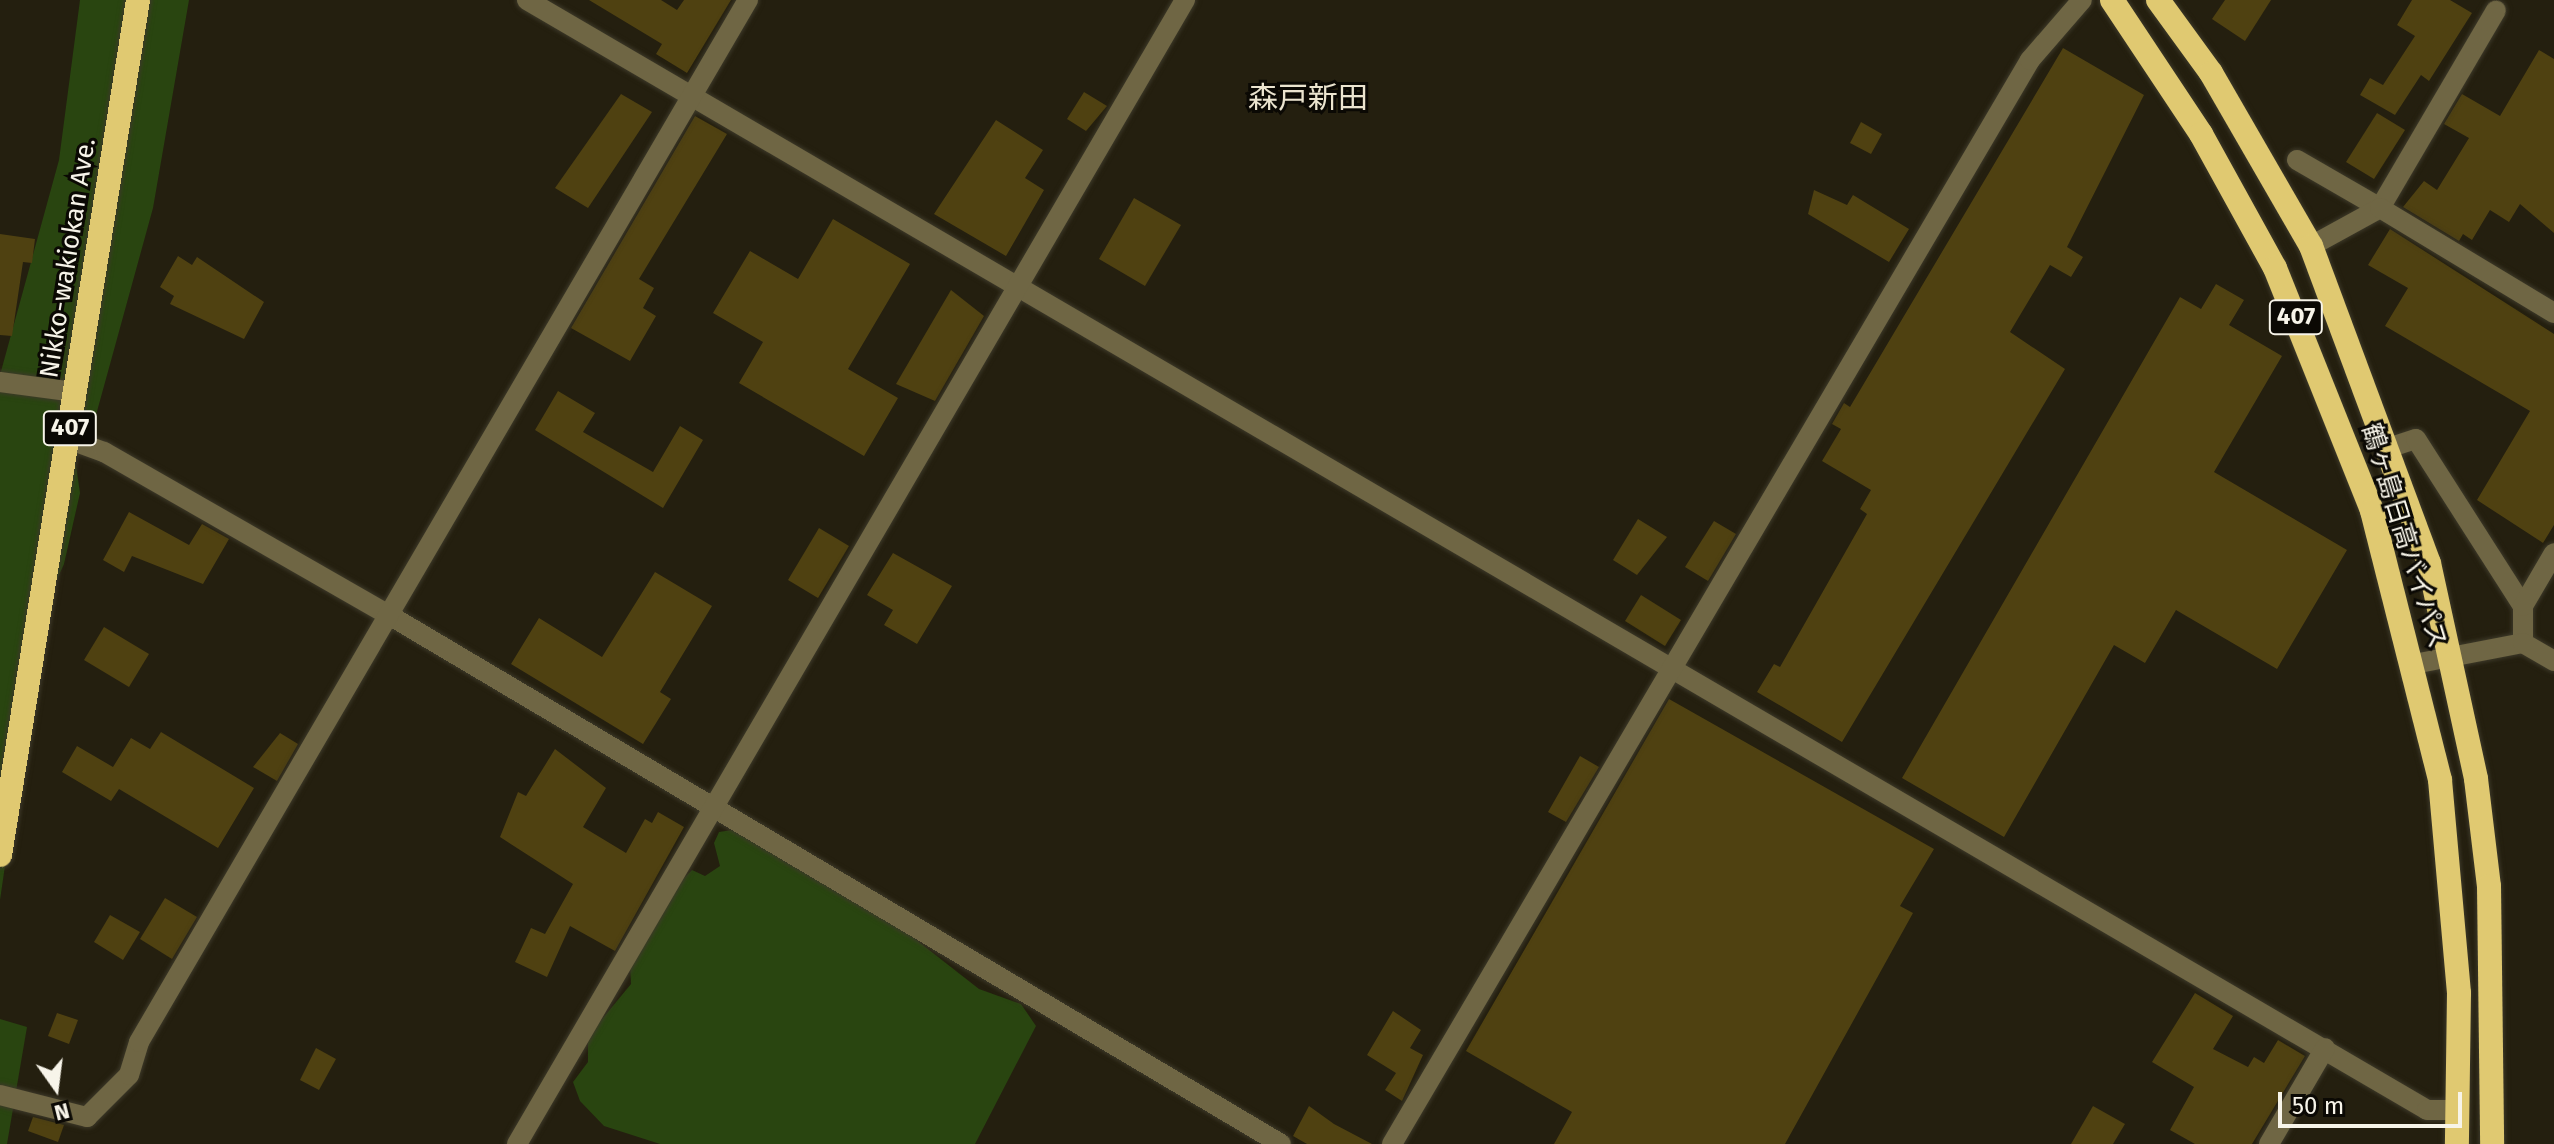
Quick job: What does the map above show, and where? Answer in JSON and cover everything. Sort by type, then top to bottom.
[{"type":"highway","name":"Nikko-wakiokan Ave.","points":[[0,855],[138,0]]},
{"type":"highway","name":"鶴ヶ島日高バイパス","points":[[2112,0],[2201,134],[2275,268],[2372,511],[2414,664],[2440,780],[2450,876],[2459,1110],[2457,1144]]},
{"type":"highway","name":"鶴ヶ島日高バイパス","points":[[2158,0],[2211,73],[2311,246],[2388,448],[2453,655],[2489,886],[2492,1144]]},
{"type":"street","points":[[527,0],[1669,670],[2325,1048],[2427,1110],[2459,1110]]},
{"type":"street","points":[[0,1095],[87,1117],[105,1105],[748,0]]},
{"type":"street","points":[[517,1144],[1185,0]]},
{"type":"street","points":[[1392,1144],[2030,60],[2082,0]]},
{"type":"street","points":[[2311,246],[2380,208],[2496,10]]},
{"type":"street","points":[[2297,160],[2554,313]]},
{"type":"street","points":[[0,382],[75,392]]},
{"type":"street","points":[[68,439],[104,452],[389,615],[1281,1144]]},
{"type":"street","points":[[2388,448],[2416,439],[2523,606]]},
{"type":"street","points":[[2523,643],[2523,606],[2554,553]]},
{"type":"street","points":[[2414,664],[2523,643],[2554,661]]},
{"type":"street","points":[[2269,1144],[2325,1048]]},
{"type":"green space","points":[[80,0],[189,0],[153,208],[93,426],[75,459],[80,493],[64,564],[42,612],[0,900],[0,375],[59,160]]},
{"type":"green space","points":[[732,830],[910,935],[979,989],[1021,1004],[1036,1026],[975,1144],[660,1144],[604,1126],[580,1101],[573,1082],[588,1062],[588,1036],[631,984],[630,964],[668,894],[692,870],[705,876],[720,866],[714,843],[719,832]]},
{"type":"green space","points":[[0,1019],[27,1027],[7,1144],[0,1144]]},
{"type":"building","points":[[589,0],[661,0],[677,10],[684,0],[731,0],[687,73],[656,54],[662,44]]},
{"type":"building","points":[[2225,0],[2271,0],[2245,41],[2212,19]]},
{"type":"building","points":[[2412,0],[2450,0],[2472,13],[2429,81],[2421,75],[2395,115],[2360,95],[2370,78],[2383,85],[2415,36],[2397,25]]},
{"type":"building","points":[[2063,48],[2144,95],[2067,247],[2083,257],[2071,277],[2050,265],[2010,332],[2065,369],[1842,742],[1757,692],[1774,664],[1780,667],[1867,514],[1860,509],[1871,490],[1822,461],[1841,429],[1832,424],[1844,403],[1850,407]]},
{"type":"building","points":[[2539,50],[2554,59],[2554,233],[2520,204],[2509,222],[2490,210],[2472,240],[2463,234],[2459,241],[2403,207],[2424,181],[2437,190],[2469,138],[2444,124],[2462,94],[2500,116]]},
{"type":"building","points":[[1084,92],[1107,106],[1086,131],[1067,119]]},
{"type":"building","points":[[621,94],[652,112],[588,208],[555,188]]},
{"type":"building","points":[[2377,113],[2405,130],[2374,179],[2346,162]]},
{"type":"building","points":[[695,116],[727,134],[639,279],[654,288],[643,308],[656,316],[630,361],[571,328]]},
{"type":"building","points":[[996,120],[1043,150],[1025,178],[1044,190],[1006,256],[934,214]]},
{"type":"building","points":[[1861,122],[1882,134],[1871,154],[1850,143]]},
{"type":"building","points":[[1814,190],[1847,205],[1853,195],[1909,229],[1889,262],[1808,214]]},
{"type":"building","points":[[1134,198],[1181,225],[1145,286],[1099,259]]},
{"type":"building","points":[[833,219],[910,264],[848,369],[898,398],[864,456],[739,383],[763,342],[713,313],[750,251],[798,279]]},
{"type":"building","points":[[2390,229],[2554,334],[2554,525],[2543,543],[2477,500],[2530,411],[2385,326],[2408,288],[2368,265]]},
{"type":"building","points":[[0,234],[35,239],[32,263],[23,262],[12,336],[0,335]]},
{"type":"building","points":[[178,256],[192,265],[197,257],[264,302],[244,339],[170,304],[174,296],[160,287]]},
{"type":"building","points":[[2216,284],[2244,300],[2229,325],[2282,356],[2214,472],[2347,550],[2277,669],[2176,610],[2145,663],[2114,645],[2004,837],[1902,778],[2180,297],[2201,309]]},
{"type":"building","points":[[951,290],[984,316],[935,401],[896,384]]},
{"type":"building","points":[[558,391],[595,413],[583,432],[653,472],[680,426],[703,440],[663,508],[535,430]]},
{"type":"building","points":[[129,512],[189,545],[202,524],[229,539],[203,584],[132,556],[124,572],[103,560]]},
{"type":"building","points":[[1638,519],[1667,537],[1637,575],[1613,560]]},
{"type":"building","points":[[1714,521],[1736,534],[1708,581],[1685,567]]},
{"type":"building","points":[[819,528],[849,546],[818,598],[788,580]]},
{"type":"building","points":[[893,553],[952,586],[917,644],[884,625],[893,610],[867,595]]},
{"type":"building","points":[[655,572],[712,606],[660,692],[671,699],[643,744],[511,664],[539,618],[602,657]]},
{"type":"building","points":[[1641,595],[1681,620],[1665,646],[1625,621]]},
{"type":"building","points":[[104,627],[149,654],[129,687],[84,660]]},
{"type":"building","points":[[1669,699],[1934,849],[1900,906],[1913,913],[1785,1144],[1554,1144],[1572,1112],[1466,1051]]},
{"type":"building","points":[[161,732],[254,788],[218,848],[119,789],[111,801],[62,772],[77,746],[113,767],[131,738],[150,749]]},
{"type":"building","points":[[280,733],[298,744],[277,781],[253,767]]},
{"type":"building","points":[[555,749],[606,788],[583,827],[626,853],[645,819],[652,823],[658,812],[684,827],[615,951],[570,926],[547,977],[515,962],[531,928],[545,934],[573,884],[500,837],[518,792],[526,796]]},
{"type":"building","points":[[1580,756],[1599,767],[1566,822],[1548,812]]},
{"type":"building","points":[[165,898],[197,917],[172,959],[140,939]]},
{"type":"building","points":[[110,915],[140,932],[123,960],[94,942]]},
{"type":"building","points":[[2195,993],[2233,1016],[2213,1049],[2248,1067],[2254,1057],[2264,1063],[2278,1040],[2305,1056],[2252,1144],[2195,1144],[2170,1130],[2194,1087],[2152,1062]]},
{"type":"building","points":[[1393,1011],[1421,1030],[1410,1048],[1423,1055],[1402,1101],[1385,1090],[1396,1073],[1367,1055]]},
{"type":"building","points":[[57,1013],[78,1020],[69,1044],[48,1036]]},
{"type":"building","points":[[316,1048],[336,1059],[319,1090],[300,1080]]},
{"type":"building","points":[[1309,1106],[1334,1124],[1372,1144],[1307,1144],[1293,1136]]},
{"type":"building","points":[[2093,1106],[2125,1124],[2113,1144],[2071,1144]]},
{"type":"building","points":[[33,1117],[64,1125],[58,1142],[28,1131]]},
{"type":"district","name":"森戸新田","points":[[1308,98]]}]
